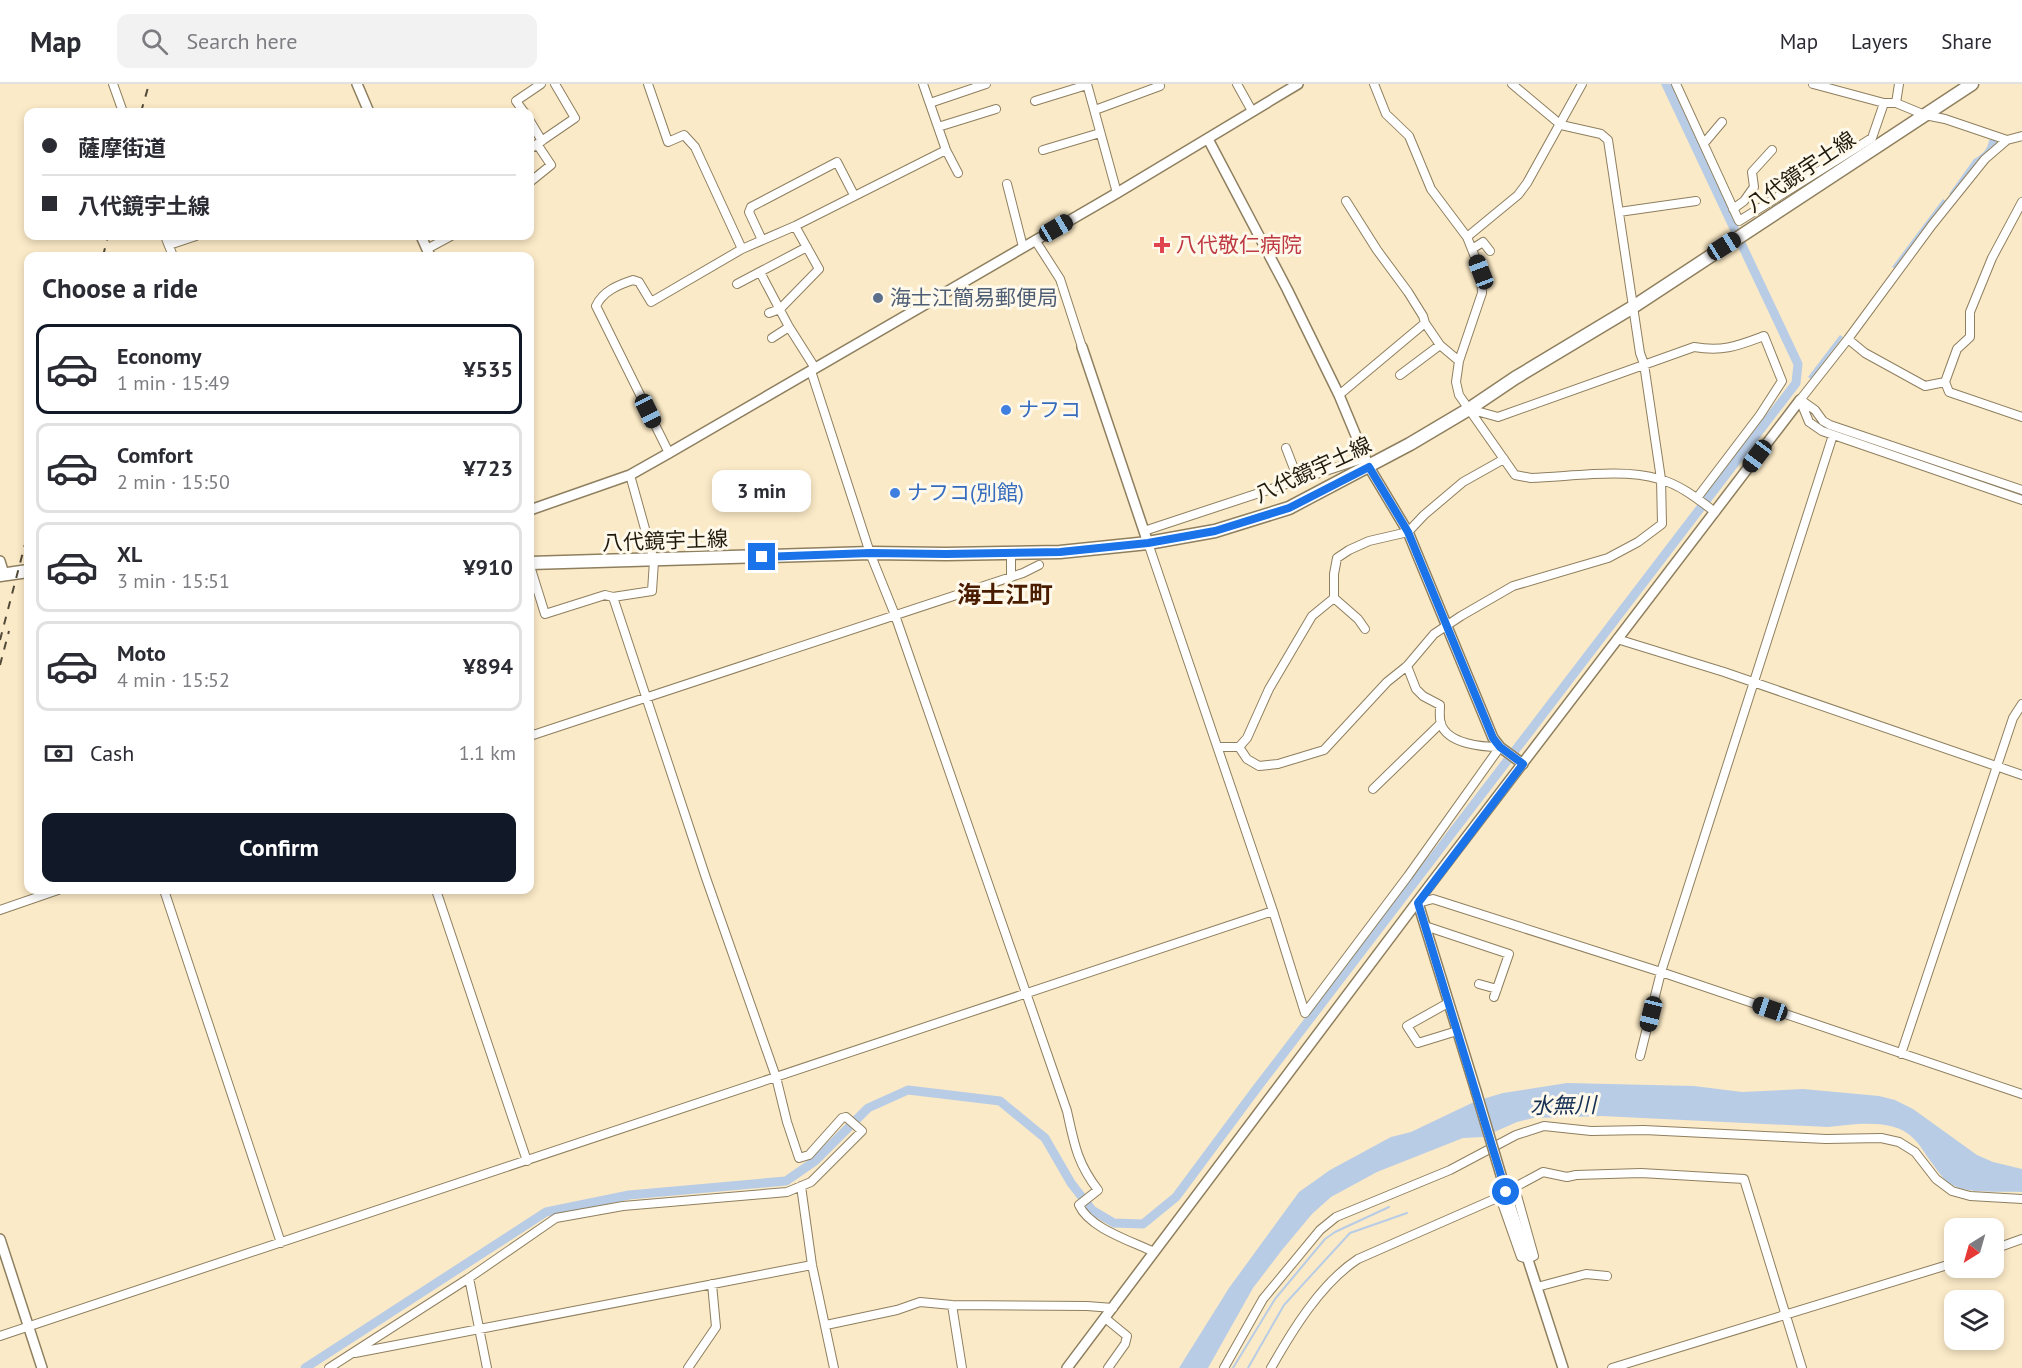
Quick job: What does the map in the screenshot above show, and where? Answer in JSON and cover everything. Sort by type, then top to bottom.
[{"type":"main road","name":"八代鏡宇土線","points":[[534,565],[870,553],[1060,552],[1146,537],[1215,531],[1289,508],[1367,462],[1469,409],[1515,378],[1633,307],[1744,234],[1865,147],[1925,115],[1972,84]]},
{"type":"main road","points":[[1,570],[24,571]]},
{"type":"street","points":[[113,84],[122,108]]},
{"type":"street","points":[[357,84],[367,108]]},
{"type":"street","points":[[521,108],[516,101],[542,84]]},
{"type":"street","points":[[534,179],[551,165],[536,145],[575,118],[555,84]]},
{"type":"street","points":[[648,84],[668,142],[684,135],[695,147],[742,249]]},
{"type":"street","points":[[923,84],[946,150],[958,173]]},
{"type":"street","points":[[930,103],[987,84]]},
{"type":"street","points":[[1237,84],[1252,111]]},
{"type":"street","points":[[534,509],[630,475],[1208,139],[1298,84]]},
{"type":"street","points":[[1374,84],[1386,114],[1409,136],[1431,189],[1467,237],[1481,272],[1482,293],[1459,361],[1456,382],[1459,395],[1515,475],[1531,478],[1638,474],[1661,479],[1697,498],[1714,511]]},
{"type":"street","points":[[1239,747],[1247,759],[1259,766],[1278,764],[1324,750],[1388,682],[1407,666],[1434,634],[1513,586],[1595,564],[1638,542],[1662,524],[1661,479],[1608,140],[1601,134],[1561,125],[1512,84]]},
{"type":"street","points":[[1467,237],[1518,195],[1538,166],[1582,84]]},
{"type":"street","points":[[1676,84],[1739,221],[1865,147],[1872,138],[1884,103]]},
{"type":"street","points":[[1813,84],[1884,103],[1896,103],[1925,115],[1945,119],[2007,140]]},
{"type":"street","points":[[1896,103],[1899,84]]},
{"type":"street","points":[[1035,101],[1087,85],[1117,192]]},
{"type":"street","points":[[1095,110],[1160,86]]},
{"type":"street","points":[[938,127],[996,108]]},
{"type":"street","points":[[1702,141],[1706,141],[1722,122]]},
{"type":"street","points":[[1042,150],[1100,133]]},
{"type":"street","points":[[1067,1368],[1714,511],[1848,339],[1932,225],[1985,159],[2007,140],[2022,136]]},
{"type":"street","points":[[1208,139],[1287,289],[1339,395],[1367,462],[1408,532],[1493,738],[1500,747],[1523,764]]},
{"type":"street","points":[[669,453],[596,306],[604,293],[633,280],[639,282],[651,302],[742,249],[795,226],[946,150]]},
{"type":"street","points":[[1733,209],[1744,201],[1754,187],[1752,172],[1772,150]]},
{"type":"street","points":[[762,240],[749,212],[751,207],[837,162],[854,195]]},
{"type":"street","points":[[1007,184],[1023,247]]},
{"type":"street","points":[[1346,201],[1377,250],[1408,292],[1440,345],[1459,361]]},
{"type":"street","points":[[1618,212],[1696,201]]},
{"type":"street","points":[[2021,207],[1992,258],[1970,312],[1970,337],[1957,349],[1945,382],[1949,392],[2022,417]]},
{"type":"street","points":[[769,313],[780,309],[819,269],[795,226]]},
{"type":"street","points":[[167,240],[172,252]]},
{"type":"street","points":[[169,245],[184,240]]},
{"type":"street","points":[[429,252],[446,240]]},
{"type":"street","points":[[1035,240],[1060,279],[1273,911],[1305,1013],[1408,876],[1500,747]]},
{"type":"street","points":[[1472,249],[1483,242],[1490,251]]},
{"type":"street","points":[[737,284],[807,247]]},
{"type":"street","points":[[760,272],[813,369],[870,553],[895,615],[1067,1111],[1078,1158],[1084,1172],[1098,1190],[1079,1204],[1083,1214],[1098,1225],[1154,1252]]},
{"type":"street","points":[[1339,395],[1425,322]]},
{"type":"street","points":[[772,338],[789,327]]},
{"type":"street","points":[[1469,409],[1498,417],[1694,347],[1712,350],[1735,347],[1764,336],[1782,376],[1782,381],[1760,415],[1697,498]]},
{"type":"street","points":[[1848,339],[1865,353],[1925,386],[1945,382]]},
{"type":"street","points":[[1400,375],[1440,345]]},
{"type":"street","points":[[1800,400],[1809,422],[1822,431],[2022,500]]},
{"type":"street","points":[[1800,400],[1815,410],[1823,421],[1830,425],[2022,490]]},
{"type":"street","points":[[1640,1056],[1661,972],[1833,435]]},
{"type":"street","points":[[1892,455],[1894,447]]},
{"type":"street","points":[[1286,448],[1298,479]]},
{"type":"street","points":[[1918,464],[1920,456]]},
{"type":"street","points":[[1365,629],[1358,619],[1334,598],[1337,558],[1369,541],[1408,532],[1424,515],[1463,482],[1504,459]]},
{"type":"street","points":[[1146,537],[1298,479],[1367,462]]},
{"type":"street","points":[[534,578],[545,614],[605,595],[613,597],[652,591],[654,561],[630,475]]},
{"type":"street","points":[[1011,552],[1011,577]]},
{"type":"street","points":[[534,735],[1011,577],[1039,565]]},
{"type":"street","points":[[329,1368],[469,1278],[556,1218],[623,1206],[787,1192],[811,1182],[862,1131],[846,1117],[842,1118],[809,1155],[799,1158],[776,1077],[706,878],[613,597]]},
{"type":"street","points":[[1218,747],[1239,747],[1247,738],[1269,689],[1312,616],[1334,598]]},
{"type":"street","points":[[1617,639],[1754,683],[2022,775]]},
{"type":"street","points":[[1407,666],[1416,689],[1423,696],[1440,705],[1441,723],[1451,737],[1484,747],[1500,747]]},
{"type":"street","points":[[1901,1054],[2013,718],[2022,704]]},
{"type":"street","points":[[1373,789],[1441,723]]},
{"type":"street","points":[[0,910],[46,894]]},
{"type":"street","points":[[165,894],[281,1243]]},
{"type":"street","points":[[437,894],[527,1161]]},
{"type":"street","points":[[1418,903],[1433,899],[1661,972],[2022,1094]]},
{"type":"street","points":[[1418,903],[1506,1192],[1563,1368]]},
{"type":"street","points":[[0,1336],[1273,911]]},
{"type":"street","points":[[1425,926],[1509,954],[1496,993],[1479,984]]},
{"type":"street","points":[[1448,1003],[1407,1026],[1418,1043],[1457,1031]]},
{"type":"street","points":[[1224,1368],[1263,1299],[1320,1230],[1336,1218],[1450,1170],[1516,1136],[1544,1126],[1591,1131],[1644,1130],[1826,1139],[1881,1138],[1899,1142],[1915,1152],[1936,1179],[1952,1191],[1970,1196],[2022,1199]]},
{"type":"street","points":[[1270,1368],[1303,1314],[1348,1265],[1358,1258],[1497,1198],[1501,1200],[1521,1257],[1528,1259],[1534,1256],[1516,1192],[1517,1186],[1543,1172],[1567,1177],[1641,1173],[1744,1179],[1802,1368]]},
{"type":"street","points":[[801,1186],[812,1265],[834,1368]]},
{"type":"street","points":[[0,1239],[42,1368]]},
{"type":"street","points":[[2004,1245],[2022,1239]]},
{"type":"street","points":[[351,1354],[812,1265]]},
{"type":"street","points":[[1612,1368],[1944,1266]]},
{"type":"street","points":[[1537,1287],[1586,1275],[1607,1276]]},
{"type":"street","points":[[469,1278],[487,1368]]},
{"type":"street","points":[[688,1368],[716,1327],[712,1284]]},
{"type":"street","points":[[826,1325],[897,1310],[920,1302],[952,1305],[1113,1308]]},
{"type":"street","points":[[952,1305],[962,1368]]},
{"type":"street","points":[[1105,1318],[1127,1336],[1125,1344],[1108,1368]]},
{"type":"water","points":[[1989,140],[1996,140],[1997,145],[1977,161],[1951,195],[1949,194],[1974,159],[1984,151]]},
{"type":"water","points":[[1943,199],[1946,201],[1895,269],[1892,267]]},
{"type":"water","points":[[1840,335],[1843,337],[1811,379],[1808,377]]},
{"type":"water","name":"水無川","points":[[1567,1083],[1694,1086],[1742,1092],[1803,1089],[1879,1096],[1895,1100],[1913,1109],[1977,1155],[1993,1162],[2022,1169],[2022,1192],[1978,1191],[1954,1186],[1943,1178],[1912,1137],[1904,1131],[1884,1125],[1861,1124],[1828,1127],[1602,1116],[1533,1118],[1517,1122],[1483,1137],[1463,1138],[1377,1172],[1331,1197],[1312,1214],[1253,1288],[1208,1368],[1179,1368],[1229,1288],[1299,1192],[1330,1170],[1391,1137],[1411,1132],[1476,1101],[1503,1093]]},
{"type":"waterway","points":[[305,1368],[546,1212],[629,1195],[786,1181],[815,1161],[868,1108],[908,1090],[1000,1101],[1045,1138],[1071,1183],[1092,1210],[1114,1223],[1143,1224],[1176,1197],[1796,383],[1798,364],[1666,84]]},
{"type":"waterway","points":[[1233,1368],[1275,1299],[1325,1239],[1389,1207]]},
{"type":"waterway","points":[[1248,1368],[1284,1305],[1350,1233],[1407,1213]]},
{"type":"railway","points":[[142,108],[149,84]]},
{"type":"railway","points":[[104,252],[107,240]]},
{"type":"railway","points":[[0,640],[24,548]]},
{"type":"railway","points":[[0,665],[9,631]]},
{"type":"place","name":"八代敬仁病院","points":[[1162,245]]},
{"type":"place","name":"海士江簡易郵便局","points":[[878,298]]},
{"type":"place","name":"ナフコ","points":[[1006,410]]},
{"type":"place","name":"ナフコ(別館)","points":[[895,493]]},
{"type":"district","name":"海士江町","points":[[1005,595]]},
{"type":"route","points":[[762,557],[870,553],[1060,552],[1148,543],[1215,531],[1289,508],[1369,467],[1408,532],[1493,738],[1500,747],[1523,764],[1418,903],[1506,1192]]}]
